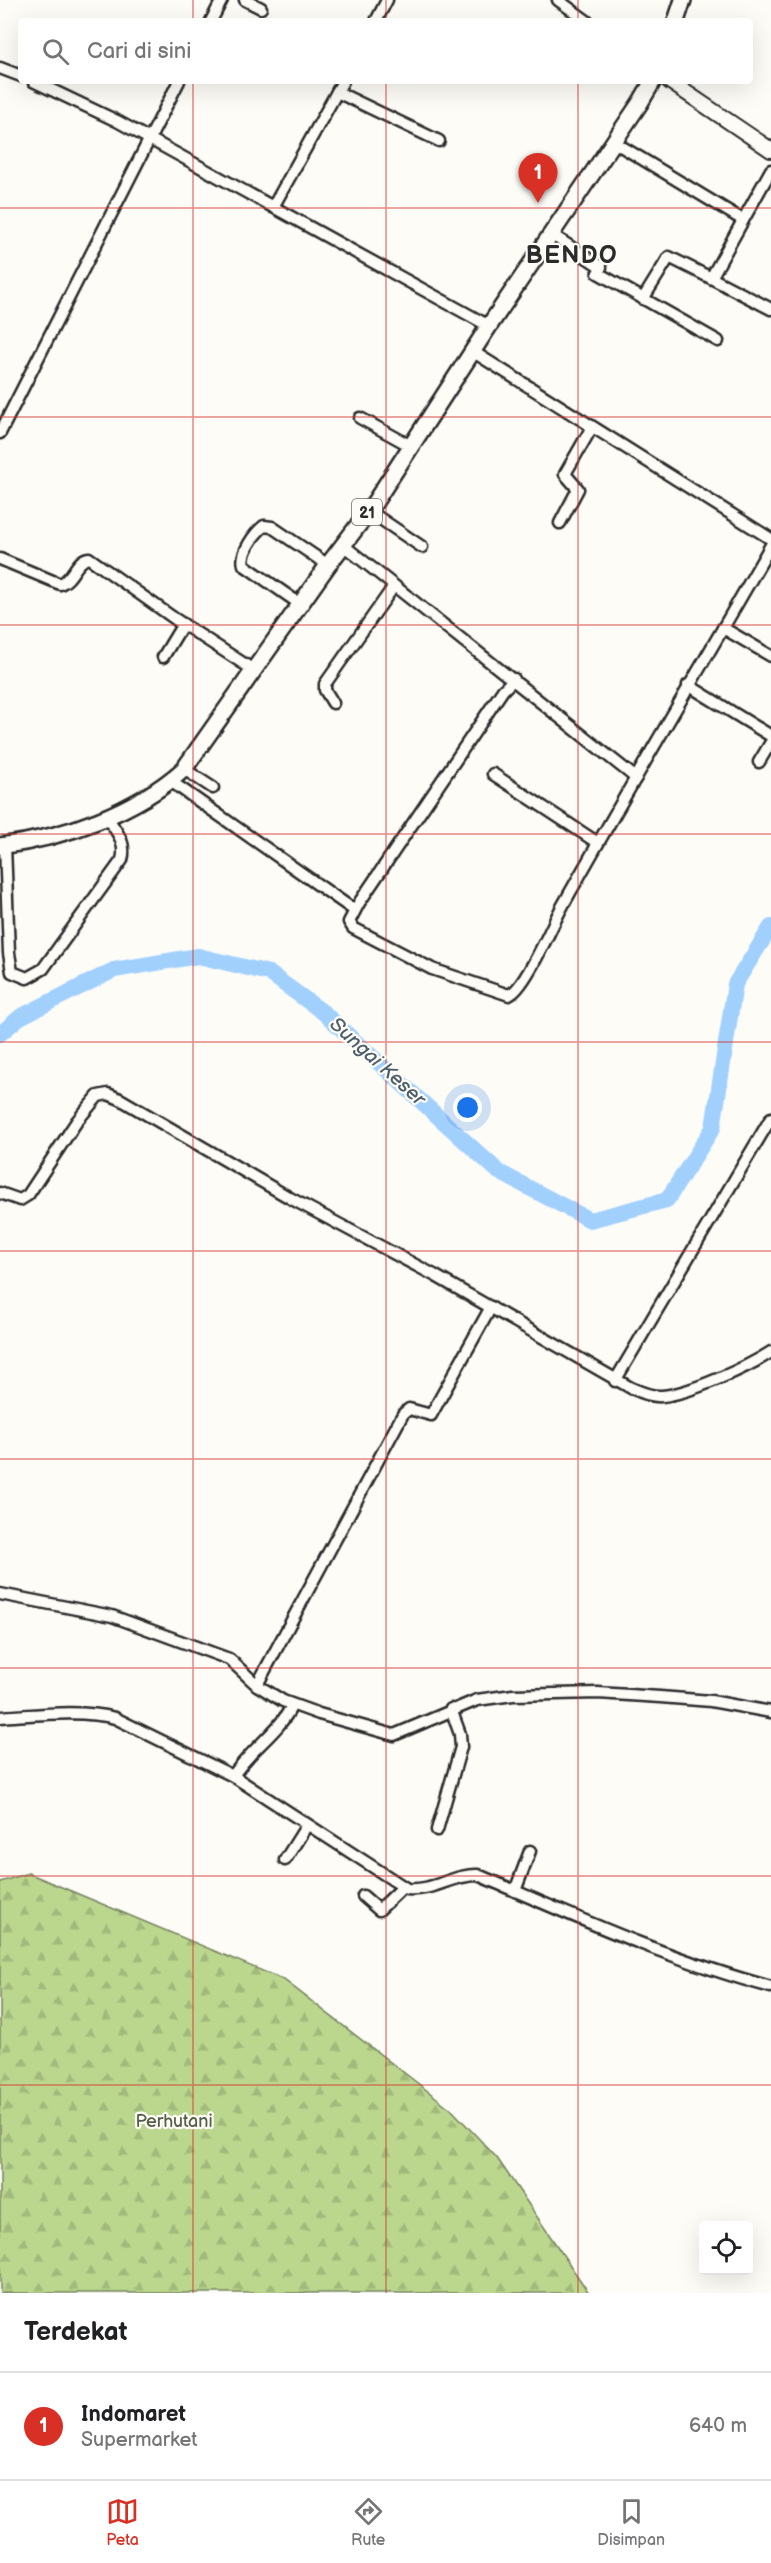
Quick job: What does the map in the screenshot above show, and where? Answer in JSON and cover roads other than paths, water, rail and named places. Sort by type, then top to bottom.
[{"type":"highway","points":[[677,18],[683,0]]},
{"type":"highway","name":"21","points":[[2,846],[61,833],[106,816],[124,808],[184,769],[255,671],[327,565],[369,511],[472,351],[651,84]]},
{"type":"main road","points":[[673,84],[771,150]]},
{"type":"street","points":[[213,18],[222,0]]},
{"type":"street","points":[[245,0],[261,8]]},
{"type":"street","points":[[378,18],[387,0]]},
{"type":"street","points":[[558,0],[583,18]]},
{"type":"street","points":[[0,68],[18,75]]},
{"type":"street","points":[[39,84],[148,138],[489,326]]},
{"type":"street","points":[[0,433],[177,84]]},
{"type":"street","points":[[273,207],[341,84]]},
{"type":"street","points":[[337,92],[439,141]]},
{"type":"street","points":[[614,142],[743,220]]},
{"type":"street","points":[[711,278],[771,170]]},
{"type":"street","points":[[551,234],[602,267],[598,273],[718,341]]},
{"type":"street","points":[[643,299],[669,257],[771,309]]},
{"type":"street","points":[[472,351],[771,539]]},
{"type":"street","points":[[360,418],[410,445]]},
{"type":"street","points":[[560,524],[578,489],[565,474],[592,428]]},
{"type":"street","points":[[369,511],[422,547]]},
{"type":"street","points":[[300,604],[244,565],[243,556],[260,530],[268,525],[327,565]]},
{"type":"street","points":[[343,545],[636,778]]},
{"type":"street","points":[[514,679],[497,698],[354,910],[349,922],[353,928],[432,969],[475,985],[512,994],[536,960],[598,843],[771,545]]},
{"type":"street","points":[[0,559],[60,584],[65,583],[83,559],[90,558],[183,624],[255,671]]},
{"type":"street","points":[[333,703],[325,690],[326,684],[394,586]]},
{"type":"street","points":[[163,657],[183,624]]},
{"type":"street","points":[[723,628],[771,656]]},
{"type":"street","points":[[688,685],[771,736]]},
{"type":"street","points":[[759,762],[771,742]]},
{"type":"street","points":[[184,769],[213,788]]},
{"type":"street","points":[[493,774],[598,843]]},
{"type":"street","points":[[169,780],[354,910]]},
{"type":"street","points":[[2,846],[12,972],[27,978],[44,969],[123,860],[125,852],[123,842],[106,816]]},
{"type":"street","points":[[0,1193],[16,1200],[24,1199],[77,1121],[98,1096],[108,1094],[290,1198],[344,1225],[490,1307],[615,1381],[654,1396],[670,1395],[698,1387],[771,1352]]},
{"type":"street","points":[[615,1381],[771,1118]]},
{"type":"street","points":[[258,1683],[403,1414],[409,1409],[431,1415],[490,1307]]},
{"type":"street","points":[[0,1594],[112,1616],[130,1622],[229,1659],[258,1683],[292,1705],[394,1735],[451,1709],[477,1700],[513,1695],[598,1693],[711,1701],[771,1712]]},
{"type":"street","points":[[234,1774],[255,1748],[283,1720],[292,1705]]},
{"type":"street","points":[[437,1830],[461,1747],[460,1734],[451,1709]]},
{"type":"street","points":[[0,1717],[46,1714],[107,1716],[234,1774],[307,1825],[403,1887],[412,1890],[432,1887],[465,1876],[478,1875],[720,1974],[771,1987]]},
{"type":"street","points":[[285,1860],[307,1825]]},
{"type":"street","points":[[515,1891],[530,1851]]},
{"type":"street","points":[[363,1896],[379,1910],[403,1887]]},
{"type":"waterway","name":"Sungai Keser","points":[[0,1034],[20,1017],[114,970],[198,956],[269,973],[324,1013],[499,1172],[590,1220],[667,1200],[713,1128],[735,984],[771,927]]},
{"type":"place","name":"Indomaret","points":[[538,203]]},
{"type":"district","name":"BENDO","points":[[572,255]]},
{"type":"park label","name":"Perhutani","points":[[174,2121]]}]
